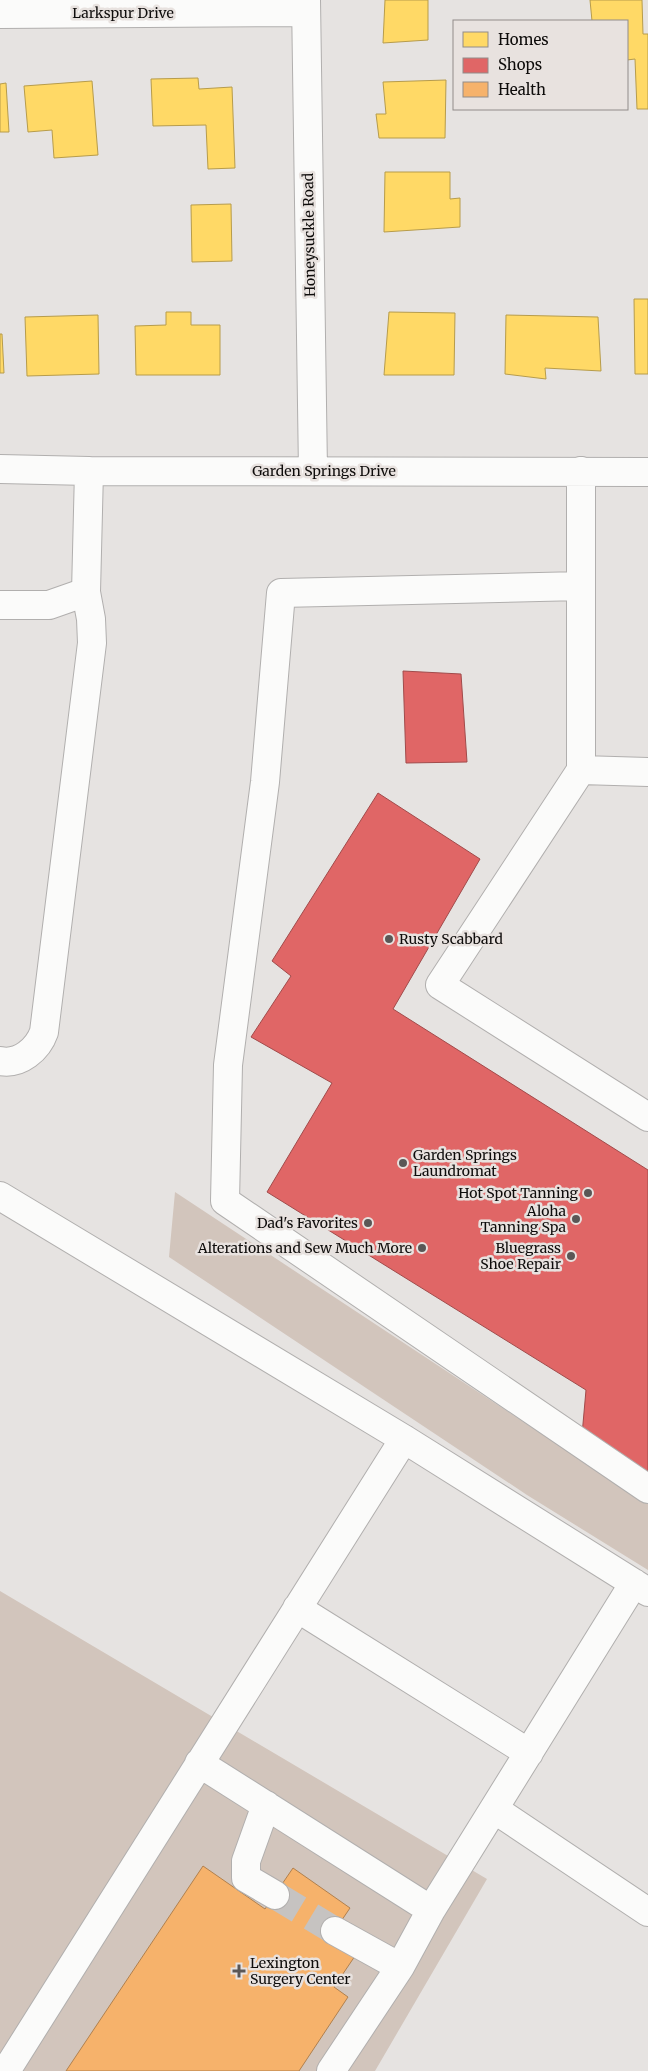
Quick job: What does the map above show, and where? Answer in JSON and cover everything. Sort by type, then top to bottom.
[{"type":"street","name":"Larkspur Drive","points":[[0,14],[306,6]]},
{"type":"street","name":"Honeysuckle Road","points":[[306,6],[313,470]]},
{"type":"street","name":"Garden Springs Drive","points":[[0,469],[648,472]]},
{"type":"street","points":[[0,1061],[17,1060],[31,1052],[40,1043],[44,1032],[92,643],[91,619],[86,592],[89,470]]},
{"type":"street","points":[[581,471],[581,770],[440,985],[648,1117]]},
{"type":"street","points":[[581,586],[281,593],[265,782],[228,1065],[225,1201],[648,1489]]},
{"type":"street","points":[[0,605],[49,605],[86,592]]},
{"type":"street","points":[[581,770],[648,772]]},
{"type":"street","points":[[0,1196],[404,1439],[641,1587],[529,1753],[431,1910],[400,1967],[331,2071]]},
{"type":"street","points":[[6,2071],[404,1439]]},
{"type":"street","points":[[297,1608],[529,1753]]},
{"type":"street","points":[[199,1763],[431,1910]]},
{"type":"street","points":[[266,1805],[246,1861],[246,1878],[274,1895]]},
{"type":"street","points":[[494,1809],[648,1912]]},
{"type":"street","points":[[335,1931],[400,1967]]},
{"type":"shaded area","points":[[175,1192],[648,1504],[648,1570],[527,1495],[169,1257]]},
{"type":"shaded area","points":[[0,1591],[487,1879],[375,2071],[0,2071]]},
{"type":"building: Homes","points":[[385,0],[428,0],[428,40],[383,43]]},
{"type":"building: Homes","points":[[590,0],[642,0],[643,34],[648,34],[648,109],[637,109],[635,59],[628,60],[628,20],[592,20]]},
{"type":"building: Homes","points":[[198,78],[199,89],[232,87],[235,168],[208,169],[206,125],[153,126],[151,79]]},
{"type":"building: Homes","points":[[446,80],[445,138],[379,138],[376,114],[386,114],[383,82]]},
{"type":"building: Homes","points":[[92,81],[98,155],[54,158],[52,130],[28,132],[24,86]]},
{"type":"building: Homes","points":[[6,83],[9,132],[0,132],[0,84]]},
{"type":"building: Homes","points":[[385,172],[450,172],[450,199],[460,198],[460,227],[384,232]]},
{"type":"building: Homes","points":[[231,204],[232,261],[192,262],[191,205]]},
{"type":"building: Homes","points":[[634,299],[648,299],[648,374],[635,374]]},
{"type":"building: Homes","points":[[166,312],[191,312],[191,325],[220,325],[220,375],[136,375],[135,326],[166,325]]},
{"type":"building: Homes","points":[[389,312],[455,313],[454,375],[384,375]]},
{"type":"building: Homes","points":[[98,315],[99,374],[27,376],[25,317]]},
{"type":"building: Homes","points":[[506,315],[598,317],[601,371],[545,368],[546,379],[505,374]]},
{"type":"building: Homes","points":[[0,334],[2,334],[4,373],[0,373]]},
{"type":"building: Shops","points":[[403,671],[461,674],[467,762],[406,763]]},
{"type":"building: Shops","points":[[378,793],[480,859],[393,1009],[648,1170],[648,1476],[582,1435],[586,1390],[267,1192],[332,1083],[251,1037],[291,976],[272,961]]},
{"type":"building: Health","name":"Lexington Surgery Center","points":[[203,1866],[265,1909],[293,1868],[350,1908],[329,1939],[355,1956],[334,1987],[348,1997],[299,2071],[66,2071]]},
{"type":"tunnel","points":[[275,1895],[335,1931]]},
{"type":"place","name":"Rusty Scabbard","points":[[389,939]]},
{"type":"place","name":"Garden Springs Laundromat","points":[[403,1163]]},
{"type":"place","name":"Hot Spot Tanning","points":[[588,1193]]},
{"type":"place","name":"Aloha Tanning Spa","points":[[576,1219]]},
{"type":"place","name":"Dad's Favorites","points":[[368,1223]]},
{"type":"place","name":"Alterations and Sew Much More","points":[[422,1248]]},
{"type":"place","name":"Bluegrass Shoe Repair","points":[[571,1256]]},
{"type":"place","name":"Lexington Surgery Center","points":[[239,1971]]}]
